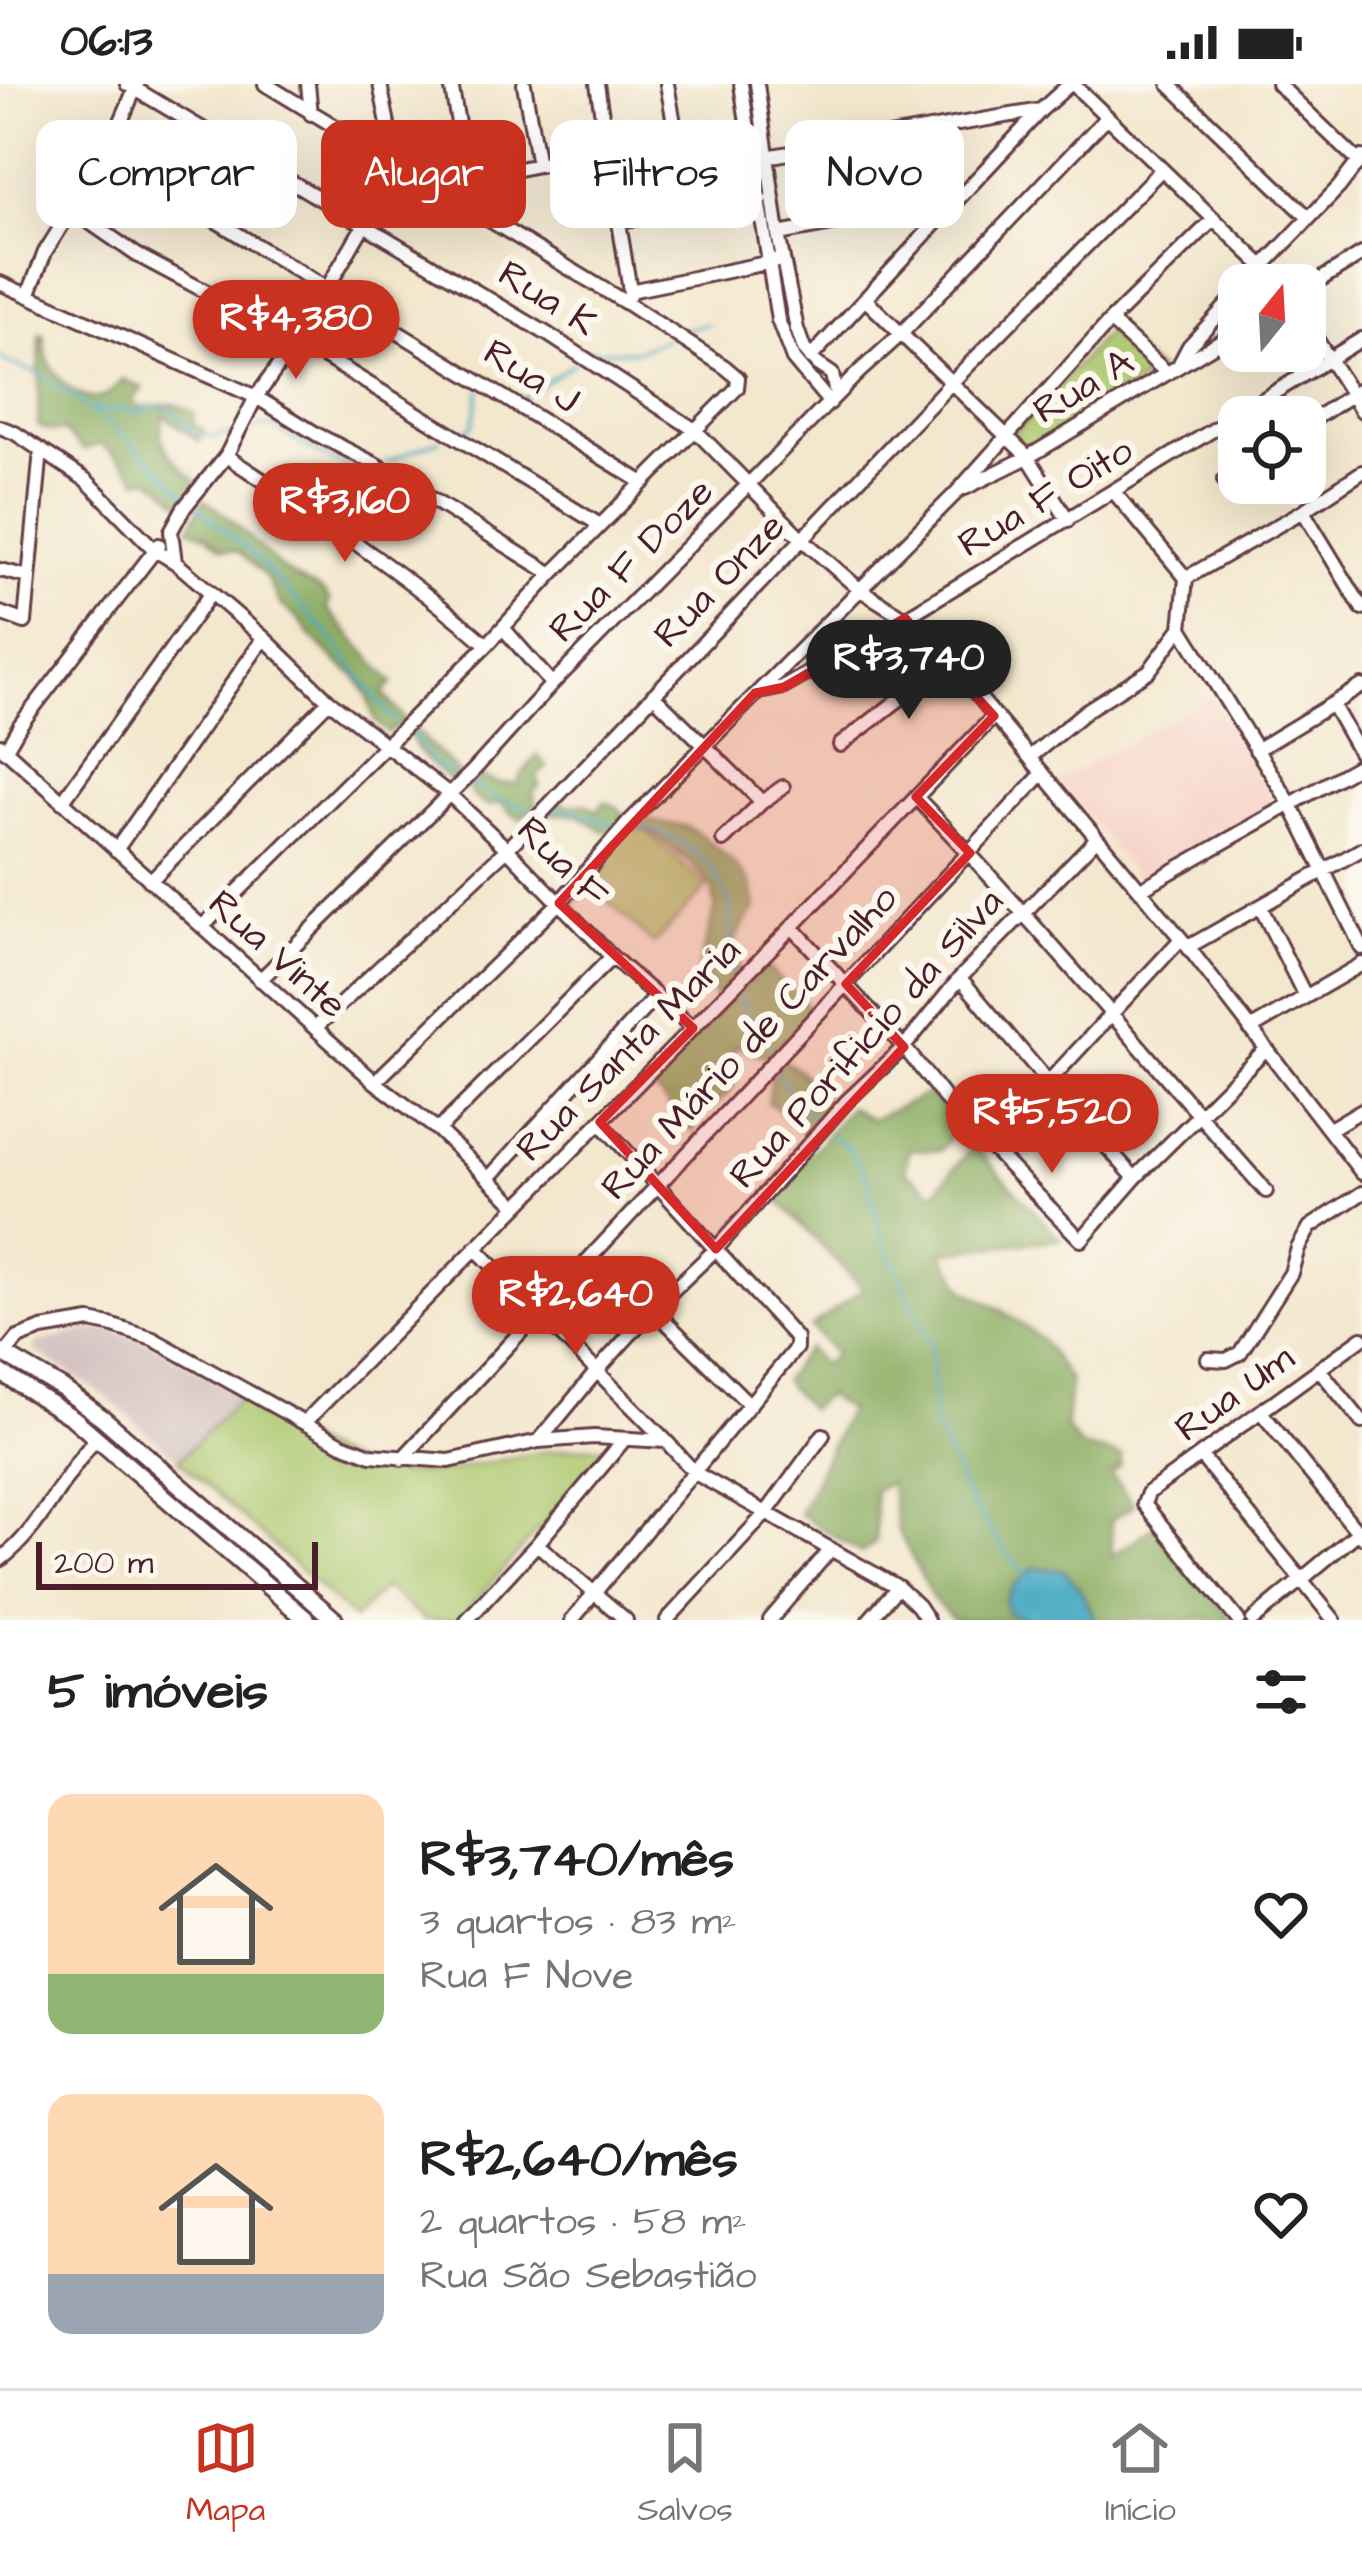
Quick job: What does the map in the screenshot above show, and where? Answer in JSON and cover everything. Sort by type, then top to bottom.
[{"type":"main road","points":[[3,1353],[104,1419],[335,1620]]},
{"type":"main road","points":[[0,1372],[73,1418],[307,1620]]},
{"type":"street","points":[[265,84],[321,120]]},
{"type":"street","points":[[308,84],[311,114]]},
{"type":"street","points":[[380,84],[387,120]]},
{"type":"street","points":[[451,84],[458,120]]},
{"type":"street","points":[[524,84],[538,164]]},
{"type":"street","points":[[597,84],[604,120]]},
{"type":"street","points":[[668,84],[674,120]]},
{"type":"street","points":[[741,84],[746,120]]},
{"type":"street","points":[[757,84],[778,233],[778,320],[793,359],[833,399]]},
{"type":"street","points":[[964,193],[1071,84],[1261,264]]},
{"type":"street","points":[[1169,84],[1309,218]]},
{"type":"street","points":[[1265,264],[1361,164],[1278,84]]},
{"type":"street","points":[[120,120],[133,85]]},
{"type":"street","name":"Rua K","points":[[133,85],[321,197]]},
{"type":"street","points":[[766,157],[1041,110]]},
{"type":"street","name":"Rua F Doze","points":[[260,980],[449,794],[1106,118]]},
{"type":"street","points":[[526,166],[550,162]]},
{"type":"street","name":"Rua Onze","points":[[315,1028],[507,849],[1162,169]]},
{"type":"street","points":[[761,200],[804,349],[834,379],[833,399]]},
{"type":"street","points":[[375,1082],[559,903],[629,823],[957,492],[1110,321],[1214,219]]},
{"type":"street","points":[[29,293],[60,228]]},
{"type":"street","points":[[98,228],[137,255],[297,340],[600,525]]},
{"type":"street","name":"Rua J","points":[[229,228],[642,482]]},
{"type":"street","points":[[3,748],[228,452],[256,397],[297,340],[362,228]]},
{"type":"street","name":"Rua K","points":[[373,228],[695,430]]},
{"type":"street","points":[[202,927],[504,629],[552,574],[737,388],[738,378],[629,298],[505,228]]},
{"type":"street","points":[[619,228],[629,298]]},
{"type":"street","points":[[778,233],[806,228]]},
{"type":"street","points":[[811,358],[932,228]]},
{"type":"street","points":[[1326,276],[1362,254]]},
{"type":"street","points":[[629,298],[777,261]]},
{"type":"street","points":[[0,283],[256,397],[552,574]]},
{"type":"street","points":[[865,299],[1007,434],[1028,457],[1068,520]]},
{"type":"street","points":[[1180,363],[1218,315]]},
{"type":"street","points":[[1110,321],[1166,372]]},
{"type":"street","name":"Rua F Oito","points":[[755,693],[784,687],[905,618],[1362,339]]},
{"type":"street","name":"Rua A","points":[[957,492],[1028,457],[1218,342]]},
{"type":"street","points":[[1326,357],[1357,391],[1362,411]]},
{"type":"street","points":[[824,368],[859,372]]},
{"type":"street","points":[[1326,411],[1357,391]]},
{"type":"street","name":"Rua F","points":[[0,427],[86,480],[155,550],[264,638],[329,701],[449,794],[612,957],[693,1028]]},
{"type":"street","points":[[695,430],[802,539],[860,589],[905,618],[950,661],[1141,889],[1362,1173]]},
{"type":"street","points":[[0,613],[25,622],[41,450]]},
{"type":"street","points":[[228,452],[488,645]]},
{"type":"street","points":[[1186,578],[1362,472]]},
{"type":"street","points":[[1030,757],[1087,710],[1149,671],[1181,628],[1186,578],[1114,492]]},
{"type":"street","points":[[1303,511],[1362,608]]},
{"type":"street","points":[[171,531],[175,562]]},
{"type":"street","points":[[0,570],[29,577]]},
{"type":"street","points":[[62,802],[211,593]]},
{"type":"street","points":[[1181,628],[1291,805],[1362,947]]},
{"type":"street","points":[[504,629],[552,684]]},
{"type":"street","points":[[116,850],[264,638]]},
{"type":"street","points":[[839,745],[950,661]]},
{"type":"street","points":[[1256,750],[1362,686]]},
{"type":"street","points":[[652,695],[762,802]]},
{"type":"street","points":[[150,880],[329,701]]},
{"type":"street","points":[[1141,889],[1362,760],[1332,704]]},
{"type":"street","name":"Rua Santa Maria","points":[[304,1423],[994,716]]},
{"type":"street","name":"Rua Vinte","points":[[3,748],[375,1082],[438,1130],[517,1206]]},
{"type":"street","name":"Rua Mário de Carvalho","points":[[402,1459],[1043,773]]},
{"type":"street","points":[[723,840],[783,787]]},
{"type":"street","points":[[916,797],[1024,911],[1266,1191]]},
{"type":"street","name":"Rua Porificio da Silva","points":[[539,1441],[653,1309],[716,1250],[847,1101],[904,1047],[960,977],[1097,838]]},
{"type":"street","points":[[988,1146],[1184,943],[1261,908],[1362,849]]},
{"type":"street","points":[[1261,908],[1305,996]]},
{"type":"street","points":[[792,928],[904,1047],[988,1146],[1081,1240],[1135,1178],[1265,1049]]},
{"type":"street","points":[[438,1130],[612,957]]},
{"type":"street","points":[[1250,1029],[1362,964]]},
{"type":"street","points":[[960,977],[1135,1178]]},
{"type":"street","points":[[488,1178],[656,998]]},
{"type":"street","points":[[1330,1129],[1362,1110]]},
{"type":"street","points":[[572,1620],[796,1348],[796,1338],[600,1122]]},
{"type":"street","points":[[1208,1359],[1226,1360],[1240,1353],[1291,1273],[1310,1227],[1362,1193]]},
{"type":"street","points":[[475,1249],[695,1473],[898,1587],[926,1620]]},
{"type":"street","points":[[653,1309],[750,1405]]},
{"type":"street","points":[[3,1353],[18,1338],[41,1329],[110,1324],[153,1339],[371,1456],[449,1461],[539,1441],[594,1437],[666,1442]]},
{"type":"street","name":"Rua Um","points":[[1238,1620],[1144,1504],[1144,1498],[1362,1338]]},
{"type":"street","points":[[1319,1370],[1362,1422]]},
{"type":"street","points":[[1253,1620],[1361,1532],[1261,1412]]},
{"type":"street","points":[[667,1620],[766,1513],[823,1435]]},
{"type":"street","points":[[0,1560],[31,1528],[97,1438]]},
{"type":"street","points":[[468,1620],[624,1441]]},
{"type":"street","points":[[1201,1456],[1334,1620]]},
{"type":"street","points":[[537,1544],[626,1620]]},
{"type":"street","points":[[770,1620],[831,1550]]},
{"type":"street","points":[[869,1620],[898,1587]]},
{"type":"highlighted area","points":[[905,618],[994,716],[916,797],[970,853],[846,984],[904,1047],[716,1249],[600,1122],[693,1028],[559,903],[755,693],[784,687]]},
{"type":"shaded area","points":[[1211,697],[1274,803],[1139,879],[1058,781]]},
{"type":"shaded area","points":[[102,1327],[154,1345],[241,1397],[179,1460],[107,1397],[34,1350],[37,1343]]},
{"type":"green space","points":[[1110,329],[1158,371],[1029,451],[1013,434]]},
{"type":"green space","points":[[40,334],[45,336],[53,368],[78,394],[103,397],[123,379],[143,388],[133,400],[137,407],[174,404],[194,413],[194,425],[204,430],[199,442],[164,415],[161,426],[169,453],[199,484],[181,504],[149,478],[138,480],[100,444],[83,450],[64,431],[38,426]]},
{"type":"green space","points":[[204,500],[288,573],[325,595],[327,609],[393,683],[383,693],[405,720],[388,733],[375,721],[356,676],[281,605],[266,577],[239,552],[221,548],[189,528]]},
{"type":"green space","points":[[411,725],[460,774],[452,782],[402,733]]},
{"type":"green space","points":[[537,755],[547,767],[537,776],[536,805],[520,819],[507,807],[488,806],[476,799],[468,788],[481,776],[518,784]]},
{"type":"green space","points":[[557,800],[570,806],[584,803],[597,811],[604,802],[627,817],[615,832],[604,831],[578,815],[546,813]]},
{"type":"green space","points":[[646,818],[701,835],[751,886],[756,906],[734,941],[740,971],[715,999],[698,971],[715,908],[712,887],[652,832],[635,828]]},
{"type":"green space","points":[[631,828],[645,830],[707,887],[654,944],[591,886],[570,908],[567,905],[569,895]]},
{"type":"green space","points":[[765,965],[813,1011],[775,1051],[764,1056],[737,1045],[731,1058],[734,1086],[695,1116],[693,1131],[647,1082]]},
{"type":"green space","points":[[783,1061],[805,1076],[833,1109],[811,1134],[768,1103],[770,1079]]},
{"type":"green space","points":[[929,1093],[960,1126],[940,1151],[909,1149],[905,1171],[934,1193],[973,1146],[1061,1239],[942,1252],[965,1290],[1041,1339],[1070,1381],[1066,1428],[1081,1447],[1121,1456],[1120,1467],[1111,1474],[1134,1505],[1111,1520],[1112,1556],[1156,1525],[1232,1620],[954,1620],[933,1599],[897,1528],[890,1483],[874,1491],[876,1542],[861,1553],[799,1514],[848,1410],[826,1395],[809,1409],[783,1381],[807,1348],[823,1365],[835,1354],[811,1327],[863,1289],[775,1197],[850,1107],[871,1120]]},
{"type":"green space","points":[[241,1397],[326,1451],[381,1471],[433,1472],[554,1450],[612,1446],[459,1620],[424,1620],[384,1587],[354,1619],[179,1460]]},
{"type":"water","points":[[1035,1567],[1065,1571],[1096,1620],[1029,1620],[1007,1613],[1005,1600]]},
{"type":"waterway","points":[[680,330],[708,324]]},
{"type":"waterway","points":[[586,351],[636,351],[667,339]]},
{"type":"waterway","points":[[0,358],[39,374],[81,403],[185,494]]},
{"type":"waterway","points":[[521,399],[574,363]]},
{"type":"waterway","points":[[461,435],[473,424],[480,390]]},
{"type":"waterway","points":[[87,408],[120,408],[141,414],[148,406],[171,409],[194,434],[229,433]]},
{"type":"waterway","points":[[247,429],[270,426],[332,461],[369,469]]},
{"type":"waterway","points":[[386,462],[439,440]]},
{"type":"waterway","points":[[196,505],[249,551],[327,633],[394,721]]},
{"type":"waterway","points":[[410,732],[437,766],[456,776]]},
{"type":"waterway","points":[[470,784],[529,809]]},
{"type":"waterway","points":[[550,809],[570,810],[617,825]]},
{"type":"waterway","points":[[633,826],[684,845],[721,884],[731,919],[733,977]]},
{"type":"waterway","points":[[738,993],[755,1031],[769,1045]]},
{"type":"waterway","points":[[776,1072],[815,1119]]},
{"type":"waterway","points":[[832,1135],[849,1148],[868,1180],[879,1230],[931,1346],[934,1423],[969,1501],[1025,1576]]}]
